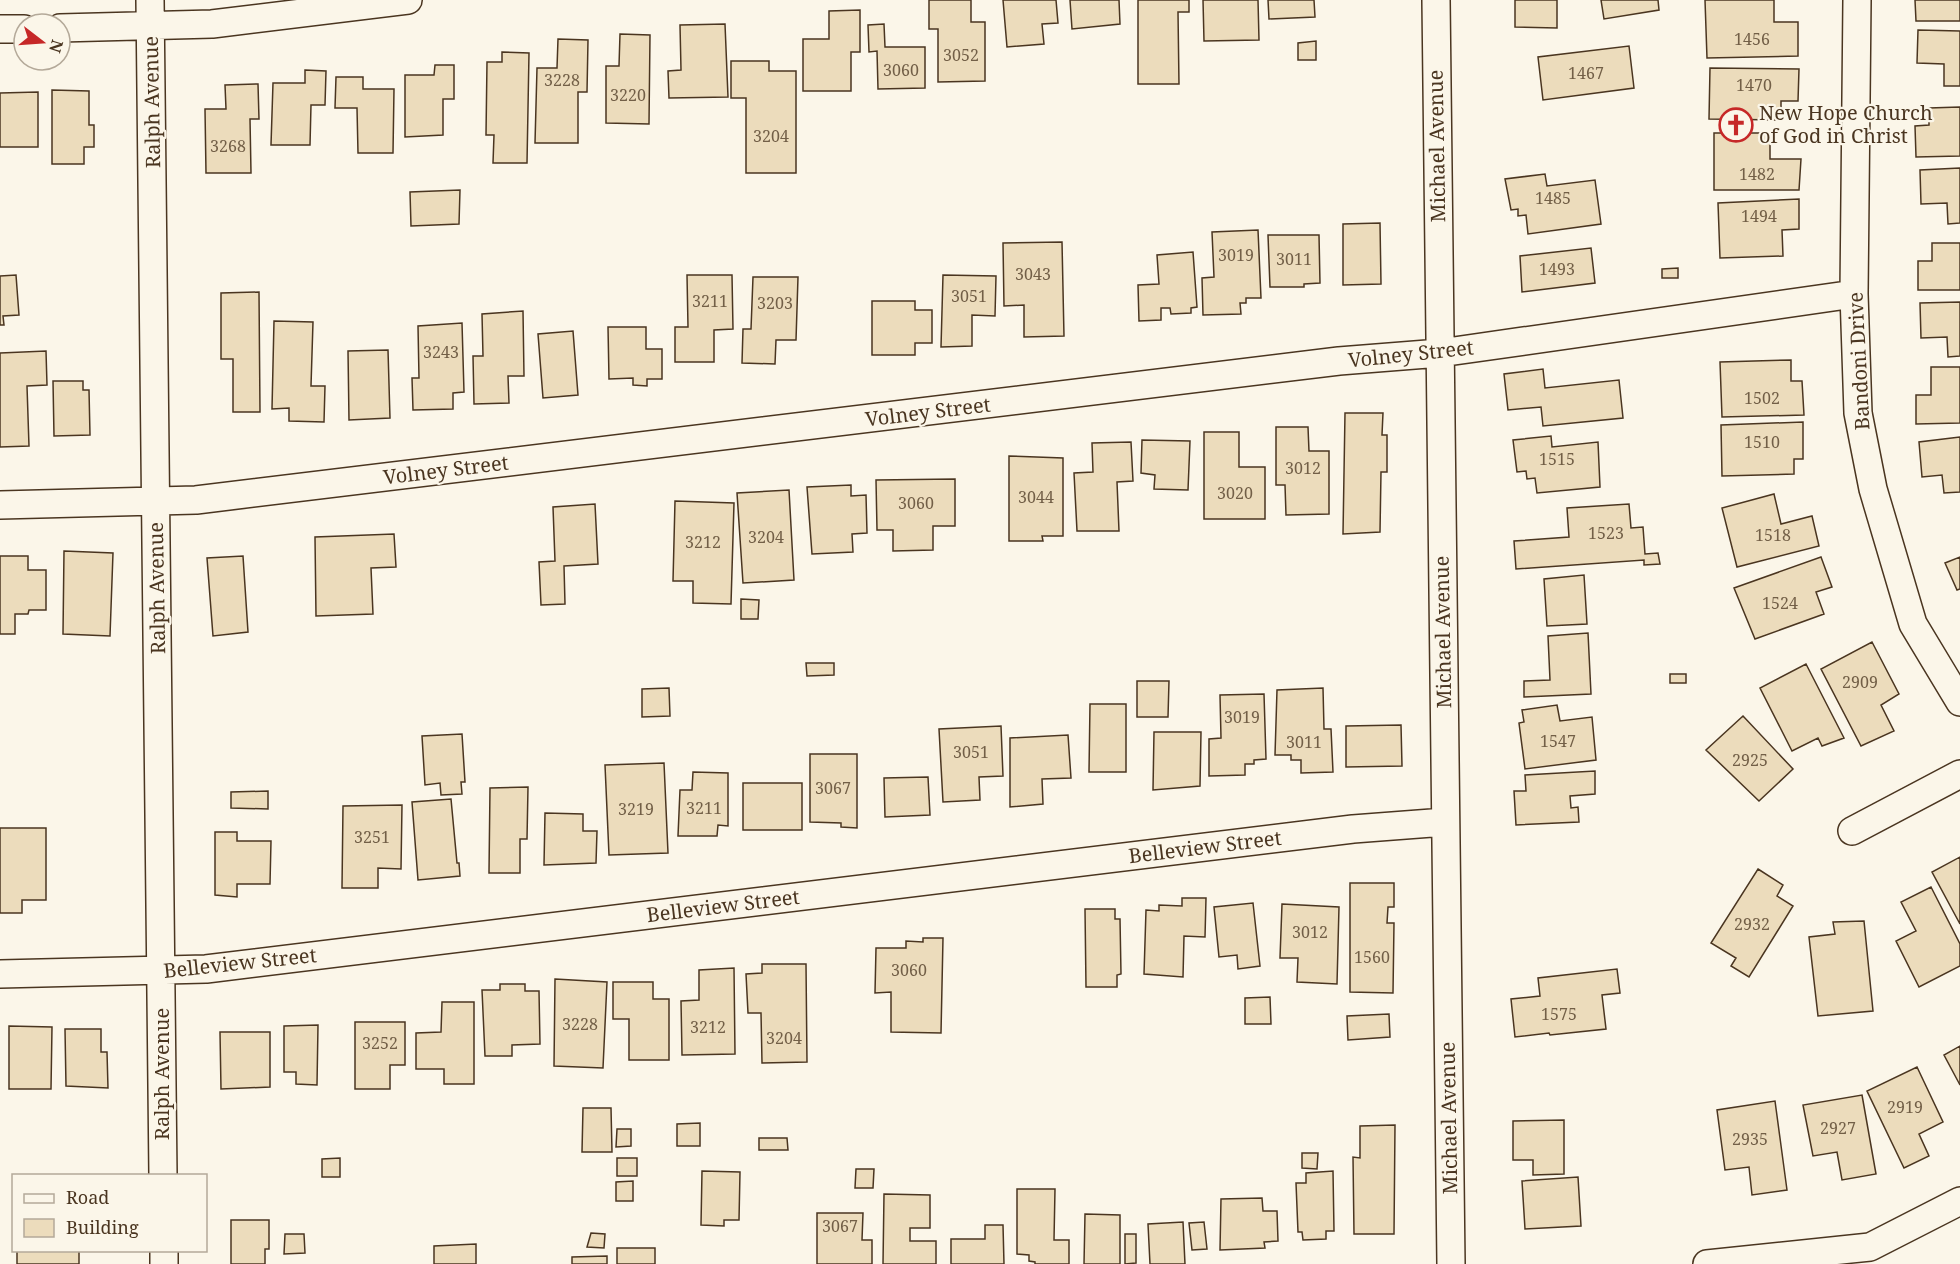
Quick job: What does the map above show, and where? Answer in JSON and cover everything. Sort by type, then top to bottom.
[{"type":"street","name":"Ralph Avenue","points":[[150,0],[163,1174]]},
{"type":"street","points":[[72,28],[212,24],[408,0]]},
{"type":"street","name":"Michael Avenue","points":[[1436,0],[1450,1264]]},
{"type":"street","name":"Bandoni Drive","points":[[1857,0],[1854,294],[1857,413],[1873,489],[1913,624],[1960,702]]},
{"type":"street","name":"Volney Street","points":[[0,505],[196,500],[1339,361],[1440,353],[1854,294]]},
{"type":"street","points":[[1852,831],[1960,774]]},
{"type":"street","name":"Belleview Street","points":[[0,974],[206,969],[1341,831],[1445,822]]},
{"type":"street","points":[[1707,1264],[1870,1255],[1960,1201]]},
{"type":"building","points":[[929,0],[971,0],[971,22],[985,22],[985,81],[938,82],[938,29],[929,29]]},
{"type":"building","points":[[1003,0],[1056,0],[1058,23],[1042,24],[1044,44],[1007,47]]},
{"type":"building","points":[[1070,0],[1119,0],[1120,24],[1072,29]]},
{"type":"building","points":[[1138,0],[1189,0],[1189,12],[1178,12],[1179,84],[1138,84]]},
{"type":"building","points":[[1203,0],[1258,0],[1259,40],[1204,41]]},
{"type":"building","points":[[1268,0],[1314,0],[1315,17],[1269,19]]},
{"type":"building","points":[[1515,0],[1557,0],[1557,28],[1515,27]]},
{"type":"building","points":[[1601,0],[1658,0],[1659,10],[1604,19]]},
{"type":"building","points":[[1705,0],[1774,0],[1774,22],[1798,22],[1798,56],[1707,58]]},
{"type":"building","points":[[1915,0],[1960,0],[1960,21],[1916,21]]},
{"type":"building","points":[[860,10],[860,52],[851,52],[851,91],[803,91],[803,39],[829,39],[829,11]]},
{"type":"building","points":[[725,24],[728,97],[669,98],[668,71],[681,70],[680,25]]},
{"type":"building","points":[[884,24],[885,47],[925,47],[925,88],[878,89],[877,51],[869,52],[868,25]]},
{"type":"building","points":[[1918,30],[1960,31],[1960,86],[1944,86],[1944,64],[1917,63]]},
{"type":"building","points":[[620,34],[650,35],[649,124],[606,123],[606,66],[619,66]]},
{"type":"building","points":[[558,39],[588,40],[587,92],[578,92],[578,143],[535,143],[537,68],[557,68]]},
{"type":"building","points":[[1316,41],[1316,60],[1298,60],[1298,43]]},
{"type":"building","points":[[1629,46],[1634,88],[1543,100],[1538,57]]},
{"type":"building","points":[[502,52],[529,53],[527,163],[493,163],[494,135],[486,135],[487,62],[502,62]]},
{"type":"building","points":[[731,61],[769,61],[769,71],[796,71],[796,173],[746,173],[746,98],[731,98]]},
{"type":"building","points":[[435,65],[454,65],[454,99],[443,99],[443,135],[405,137],[405,75],[434,75]]},
{"type":"building","points":[[1710,68],[1799,69],[1798,101],[1781,101],[1781,120],[1709,119]]},
{"type":"building","points":[[305,70],[326,71],[325,105],[311,105],[310,145],[271,145],[273,83],[305,83]]},
{"type":"building","points":[[336,77],[363,77],[363,89],[394,89],[393,153],[358,153],[357,108],[335,108]]},
{"type":"building","points":[[258,84],[259,119],[250,119],[251,173],[206,173],[205,109],[226,109],[225,85]]},
{"type":"building","points":[[52,90],[89,91],[89,125],[94,125],[94,147],[84,147],[84,164],[52,164]]},
{"type":"building","points":[[38,92],[38,147],[0,147],[0,93]]},
{"type":"building","points":[[1960,107],[1960,156],[1916,157],[1915,126],[1929,125],[1929,108]]},
{"type":"building","points":[[1714,133],[1770,133],[1770,159],[1801,159],[1799,190],[1714,190]]},
{"type":"building","points":[[1960,168],[1960,223],[1948,224],[1947,203],[1921,204],[1920,170]]},
{"type":"building","points":[[1545,174],[1547,186],[1595,180],[1601,224],[1528,234],[1526,215],[1518,216],[1518,209],[1511,210],[1505,179]]},
{"type":"building","points":[[460,190],[459,224],[411,226],[410,192]]},
{"type":"building","points":[[1799,199],[1799,229],[1782,230],[1783,256],[1720,258],[1718,203]]},
{"type":"building","points":[[1380,223],[1381,284],[1343,285],[1343,224]]},
{"type":"building","points":[[1258,230],[1261,298],[1246,298],[1246,303],[1240,303],[1241,314],[1203,315],[1202,278],[1214,277],[1212,232]]},
{"type":"building","points":[[1268,235],[1319,235],[1320,283],[1304,284],[1304,287],[1270,287]]},
{"type":"building","points":[[1062,242],[1064,336],[1024,337],[1024,305],[1004,306],[1003,243]]},
{"type":"building","points":[[1932,243],[1960,243],[1960,290],[1918,290],[1918,261],[1932,261]]},
{"type":"building","points":[[1591,248],[1595,283],[1522,292],[1520,256]]},
{"type":"building","points":[[1193,252],[1197,307],[1191,308],[1191,313],[1171,314],[1170,308],[1161,308],[1161,320],[1139,321],[1138,285],[1159,284],[1157,255]]},
{"type":"building","points":[[1678,268],[1678,278],[1662,278],[1662,269]]},
{"type":"building","points":[[16,275],[19,315],[3,316],[4,325],[0,325],[0,276]]},
{"type":"building","points":[[687,275],[732,275],[733,329],[714,330],[714,362],[675,362],[675,327],[688,327]]},
{"type":"building","points":[[943,275],[996,276],[995,316],[972,315],[972,346],[941,347]]},
{"type":"building","points":[[753,277],[798,277],[796,340],[776,340],[775,364],[742,363],[743,329],[751,329]]},
{"type":"building","points":[[259,292],[260,412],[233,412],[233,359],[221,359],[221,293]]},
{"type":"building","points":[[872,301],[915,301],[915,310],[932,310],[932,343],[915,343],[915,355],[872,355]]},
{"type":"building","points":[[1960,302],[1960,356],[1948,357],[1947,337],[1921,338],[1920,303]]},
{"type":"building","points":[[523,311],[524,376],[508,376],[509,403],[474,404],[473,356],[483,356],[482,314]]},
{"type":"building","points":[[274,321],[313,322],[311,386],[325,386],[324,422],[289,421],[289,408],[272,409]]},
{"type":"building","points":[[462,323],[464,392],[453,393],[453,409],[413,410],[412,378],[419,378],[418,326]]},
{"type":"building","points":[[608,327],[646,327],[646,349],[662,349],[662,379],[647,379],[647,386],[633,385],[633,378],[609,379]]},
{"type":"building","points":[[573,331],[578,395],[543,398],[538,334]]},
{"type":"building","points":[[388,350],[390,418],[349,420],[348,351]]},
{"type":"building","points":[[46,351],[47,385],[27,386],[29,446],[0,447],[0,353]]},
{"type":"building","points":[[1791,360],[1791,381],[1802,381],[1804,415],[1722,417],[1720,362]]},
{"type":"building","points":[[1931,367],[1960,367],[1960,423],[1916,424],[1916,395],[1931,395]]},
{"type":"building","points":[[1543,369],[1545,388],[1619,380],[1623,418],[1543,426],[1541,407],[1508,410],[1504,374]]},
{"type":"building","points":[[53,381],[83,381],[83,390],[89,390],[90,435],[54,436]]},
{"type":"building","points":[[1345,413],[1383,413],[1382,435],[1387,435],[1387,472],[1381,472],[1380,532],[1343,534]]},
{"type":"building","points":[[1803,422],[1803,459],[1794,459],[1794,474],[1722,476],[1721,425]]},
{"type":"building","points":[[1276,427],[1308,427],[1309,451],[1329,451],[1329,514],[1286,515],[1285,485],[1276,485]]},
{"type":"building","points":[[1204,432],[1239,432],[1239,467],[1265,467],[1265,519],[1204,519]]},
{"type":"building","points":[[1551,436],[1552,447],[1598,442],[1600,487],[1537,493],[1535,478],[1527,479],[1526,471],[1517,472],[1513,440]]},
{"type":"building","points":[[1960,437],[1960,492],[1944,493],[1942,475],[1922,477],[1919,442]]},
{"type":"building","points":[[1142,440],[1190,441],[1188,490],[1154,489],[1155,475],[1141,473]]},
{"type":"building","points":[[1131,442],[1133,481],[1117,482],[1119,531],[1077,531],[1074,473],[1093,472],[1092,443]]},
{"type":"building","points":[[1009,456],[1063,458],[1063,536],[1042,536],[1043,541],[1009,541]]},
{"type":"building","points":[[955,479],[955,526],[933,526],[933,550],[893,551],[893,530],[877,530],[876,480]]},
{"type":"building","points":[[851,485],[851,496],[866,495],[867,533],[852,534],[853,552],[812,554],[807,487]]},
{"type":"building","points":[[789,490],[794,580],[743,583],[737,493]]},
{"type":"building","points":[[1774,494],[1781,524],[1812,516],[1819,546],[1737,567],[1722,508]]},
{"type":"building","points":[[675,501],[734,503],[731,604],[693,603],[693,581],[673,581]]},
{"type":"building","points":[[595,504],[598,564],[564,566],[565,604],[541,605],[539,562],[555,561],[553,507]]},
{"type":"building","points":[[1629,504],[1631,528],[1643,527],[1645,554],[1658,553],[1660,564],[1644,565],[1644,560],[1516,569],[1514,541],[1569,537],[1567,508]]},
{"type":"building","points":[[394,534],[396,567],[371,568],[373,614],[316,616],[315,537]]},
{"type":"building","points":[[64,551],[113,553],[110,636],[63,634]]},
{"type":"building","points":[[0,556],[28,556],[28,570],[46,570],[46,610],[29,610],[28,614],[15,614],[15,634],[0,634]]},
{"type":"building","points":[[243,556],[248,632],[213,636],[207,558]]},
{"type":"building","points":[[1821,557],[1832,587],[1816,592],[1824,614],[1755,639],[1734,588]]},
{"type":"building","points":[[1960,557],[1960,589],[1957,590],[1945,563]]},
{"type":"building","points":[[1584,575],[1587,624],[1547,626],[1544,579]]},
{"type":"building","points":[[741,599],[759,600],[758,619],[741,619]]},
{"type":"building","points":[[1588,633],[1591,694],[1524,697],[1524,681],[1550,680],[1548,636]]},
{"type":"building","points":[[1872,642],[1899,694],[1881,705],[1894,731],[1861,746],[1821,669]]},
{"type":"building","points":[[806,663],[834,663],[834,675],[807,676]]},
{"type":"building","points":[[1806,664],[1844,738],[1822,746],[1818,738],[1792,751],[1760,688]]},
{"type":"building","points":[[1670,674],[1686,674],[1686,683],[1670,683]]},
{"type":"building","points":[[1137,681],[1169,681],[1168,717],[1137,717]]},
{"type":"building","points":[[669,688],[670,716],[642,717],[642,689]]},
{"type":"building","points":[[1323,688],[1324,729],[1331,729],[1333,772],[1301,773],[1301,760],[1291,760],[1291,755],[1275,755],[1277,690]]},
{"type":"building","points":[[1264,694],[1266,759],[1254,760],[1254,764],[1245,764],[1245,775],[1209,776],[1209,739],[1221,738],[1220,695]]},
{"type":"building","points":[[1090,704],[1126,704],[1126,772],[1089,772]]},
{"type":"building","points":[[1557,705],[1560,721],[1592,717],[1596,760],[1525,769],[1519,723],[1524,722],[1522,710]]},
{"type":"building","points":[[1743,716],[1793,769],[1759,801],[1706,750]]},
{"type":"building","points":[[1401,725],[1402,766],[1346,767],[1346,726]]},
{"type":"building","points":[[1001,726],[1003,776],[979,777],[980,800],[943,802],[939,729]]},
{"type":"building","points":[[1154,732],[1201,732],[1200,786],[1153,790]]},
{"type":"building","points":[[462,734],[465,782],[461,782],[462,794],[441,795],[440,783],[425,785],[422,736]]},
{"type":"building","points":[[1068,735],[1071,778],[1042,779],[1043,804],[1010,807],[1010,738]]},
{"type":"building","points":[[810,754],[857,754],[857,828],[841,827],[841,823],[810,822]]},
{"type":"building","points":[[664,763],[668,853],[609,855],[605,765]]},
{"type":"building","points":[[1595,771],[1595,794],[1570,796],[1571,808],[1578,807],[1579,822],[1516,825],[1514,791],[1526,791],[1525,775]]},
{"type":"building","points":[[693,772],[728,773],[728,826],[718,825],[717,836],[678,836],[680,790],[692,790]]},
{"type":"building","points":[[928,777],[930,815],[885,817],[884,778]]},
{"type":"building","points":[[743,783],[802,783],[802,830],[743,830]]},
{"type":"building","points":[[528,787],[527,839],[520,839],[520,873],[489,873],[490,788]]},
{"type":"building","points":[[268,791],[268,809],[231,808],[231,792]]},
{"type":"building","points":[[451,799],[460,876],[418,880],[412,802]]},
{"type":"building","points":[[402,805],[401,869],[378,868],[378,888],[342,888],[343,806]]},
{"type":"building","points":[[545,813],[583,814],[583,831],[597,831],[596,863],[544,865]]},
{"type":"building","points":[[0,828],[46,828],[46,900],[22,900],[22,913],[0,913]]},
{"type":"building","points":[[215,832],[237,832],[237,841],[271,841],[270,884],[237,884],[237,897],[215,895]]},
{"type":"building","points":[[1960,857],[1960,924],[1932,872]]},
{"type":"building","points":[[1758,869],[1783,885],[1777,896],[1793,906],[1749,977],[1731,966],[1736,958],[1711,943]]},
{"type":"building","points":[[1350,883],[1394,883],[1394,907],[1388,907],[1387,923],[1394,923],[1393,993],[1350,992]]},
{"type":"building","points":[[1931,887],[1960,944],[1960,966],[1919,987],[1896,941],[1916,931],[1901,902]]},
{"type":"building","points":[[1182,898],[1206,898],[1205,937],[1184,936],[1183,977],[1144,974],[1146,910],[1159,911],[1159,905],[1182,906]]},
{"type":"building","points":[[1253,903],[1260,966],[1238,969],[1237,955],[1219,957],[1214,907]]},
{"type":"building","points":[[1282,904],[1339,907],[1337,984],[1297,982],[1298,958],[1280,958]]},
{"type":"building","points":[[1085,909],[1115,909],[1115,919],[1120,919],[1121,974],[1117,975],[1117,987],[1086,987]]},
{"type":"building","points":[[1864,921],[1873,1011],[1818,1016],[1809,937],[1835,934],[1833,922]]},
{"type":"building","points":[[923,938],[943,938],[941,1033],[891,1032],[891,992],[875,993],[876,948],[906,948],[906,941],[923,942]]},
{"type":"building","points":[[762,964],[806,964],[807,1062],[762,1063],[761,1013],[748,1013],[746,974],[762,973]]},
{"type":"building","points":[[734,968],[735,1054],[682,1055],[681,1001],[699,1000],[699,970]]},
{"type":"building","points":[[1617,969],[1620,993],[1602,995],[1606,1029],[1515,1037],[1511,999],[1540,996],[1538,978]]},
{"type":"building","points":[[555,979],[607,982],[603,1068],[554,1066]]},
{"type":"building","points":[[613,982],[653,982],[653,999],[669,999],[669,1060],[629,1060],[629,1019],[613,1019]]},
{"type":"building","points":[[500,984],[525,984],[525,991],[539,991],[540,1044],[512,1045],[512,1056],[485,1056],[482,990],[500,990]]},
{"type":"building","points":[[1270,997],[1271,1024],[1245,1024],[1245,998]]},
{"type":"building","points":[[442,1002],[474,1002],[474,1084],[444,1084],[444,1069],[416,1069],[416,1033],[441,1032]]},
{"type":"building","points":[[1389,1014],[1390,1037],[1348,1040],[1347,1016]]},
{"type":"building","points":[[355,1022],[405,1022],[405,1065],[390,1065],[390,1089],[355,1089]]},
{"type":"building","points":[[318,1025],[317,1085],[296,1084],[296,1072],[284,1072],[284,1026]]},
{"type":"building","points":[[9,1026],[52,1027],[51,1089],[9,1089]]},
{"type":"building","points":[[65,1029],[101,1029],[101,1052],[107,1052],[108,1088],[66,1086]]},
{"type":"building","points":[[220,1032],[270,1032],[270,1087],[221,1089]]},
{"type":"building","points":[[1960,1046],[1960,1085],[1944,1055]]},
{"type":"building","points":[[1917,1067],[1943,1122],[1919,1134],[1929,1156],[1904,1168],[1867,1091]]},
{"type":"building","points":[[1862,1095],[1876,1174],[1842,1180],[1837,1152],[1813,1156],[1803,1105]]},
{"type":"building","points":[[1775,1101],[1787,1190],[1752,1195],[1749,1167],[1725,1170],[1717,1110]]},
{"type":"building","points":[[583,1108],[611,1108],[612,1152],[582,1152]]},
{"type":"building","points":[[1564,1120],[1564,1174],[1533,1175],[1533,1160],[1513,1160],[1513,1121]]},
{"type":"building","points":[[700,1123],[700,1146],[677,1146],[677,1124]]},
{"type":"building","points":[[1395,1125],[1394,1234],[1354,1234],[1353,1157],[1360,1158],[1360,1126]]},
{"type":"building","points":[[617,1129],[631,1129],[631,1146],[616,1147]]},
{"type":"building","points":[[759,1138],[787,1138],[788,1150],[759,1150]]},
{"type":"building","points":[[1302,1153],[1318,1153],[1317,1169],[1302,1168]]},
{"type":"building","points":[[340,1158],[340,1177],[322,1177],[322,1159]]},
{"type":"building","points":[[617,1158],[637,1158],[637,1176],[617,1176]]},
{"type":"building","points":[[856,1169],[874,1169],[873,1188],[855,1188]]},
{"type":"building","points":[[702,1171],[740,1172],[739,1220],[724,1220],[724,1226],[701,1225]]},
{"type":"building","points":[[1333,1171],[1334,1231],[1326,1231],[1326,1239],[1303,1240],[1302,1232],[1298,1232],[1296,1183],[1306,1183],[1306,1173]]},
{"type":"building","points":[[1578,1177],[1581,1226],[1525,1229],[1522,1181]]},
{"type":"building","points":[[633,1181],[633,1201],[616,1201],[616,1182]]},
{"type":"building","points":[[1017,1189],[1055,1189],[1054,1240],[1069,1240],[1069,1264],[1035,1264],[1029,1261],[1029,1255],[1017,1254]]},
{"type":"building","points":[[884,1194],[930,1195],[930,1228],[910,1228],[910,1241],[936,1241],[936,1264],[883,1264]]},
{"type":"building","points":[[1262,1198],[1263,1211],[1277,1211],[1278,1241],[1264,1242],[1265,1248],[1220,1250],[1221,1199]]},
{"type":"building","points":[[817,1213],[863,1213],[862,1240],[872,1240],[872,1264],[817,1264]]},
{"type":"building","points":[[1085,1214],[1120,1215],[1120,1264],[1084,1264]]},
{"type":"building","points":[[231,1220],[269,1220],[269,1249],[265,1249],[265,1264],[231,1264]]},
{"type":"building","points":[[1183,1222],[1185,1264],[1150,1264],[1148,1224]]},
{"type":"building","points":[[1204,1222],[1207,1249],[1192,1250],[1189,1223]]},
{"type":"building","points":[[985,1225],[1003,1225],[1004,1264],[951,1264],[951,1239],[985,1239]]},
{"type":"building","points":[[591,1233],[605,1234],[604,1248],[587,1247]]},
{"type":"building","points":[[285,1234],[304,1234],[305,1253],[284,1254]]},
{"type":"building","points":[[1125,1234],[1136,1234],[1136,1263],[1125,1264]]},
{"type":"building","points":[[476,1244],[476,1264],[434,1264],[434,1246]]},
{"type":"building","points":[[617,1248],[655,1248],[655,1264],[617,1264]]},
{"type":"building","points":[[17,1252],[79,1252],[79,1264],[17,1264]]},
{"type":"building","points":[[607,1256],[607,1264],[572,1264],[572,1257]]},
{"type":"place","name":"New Hope Church of God in Christ","points":[[1736,125]]}]
